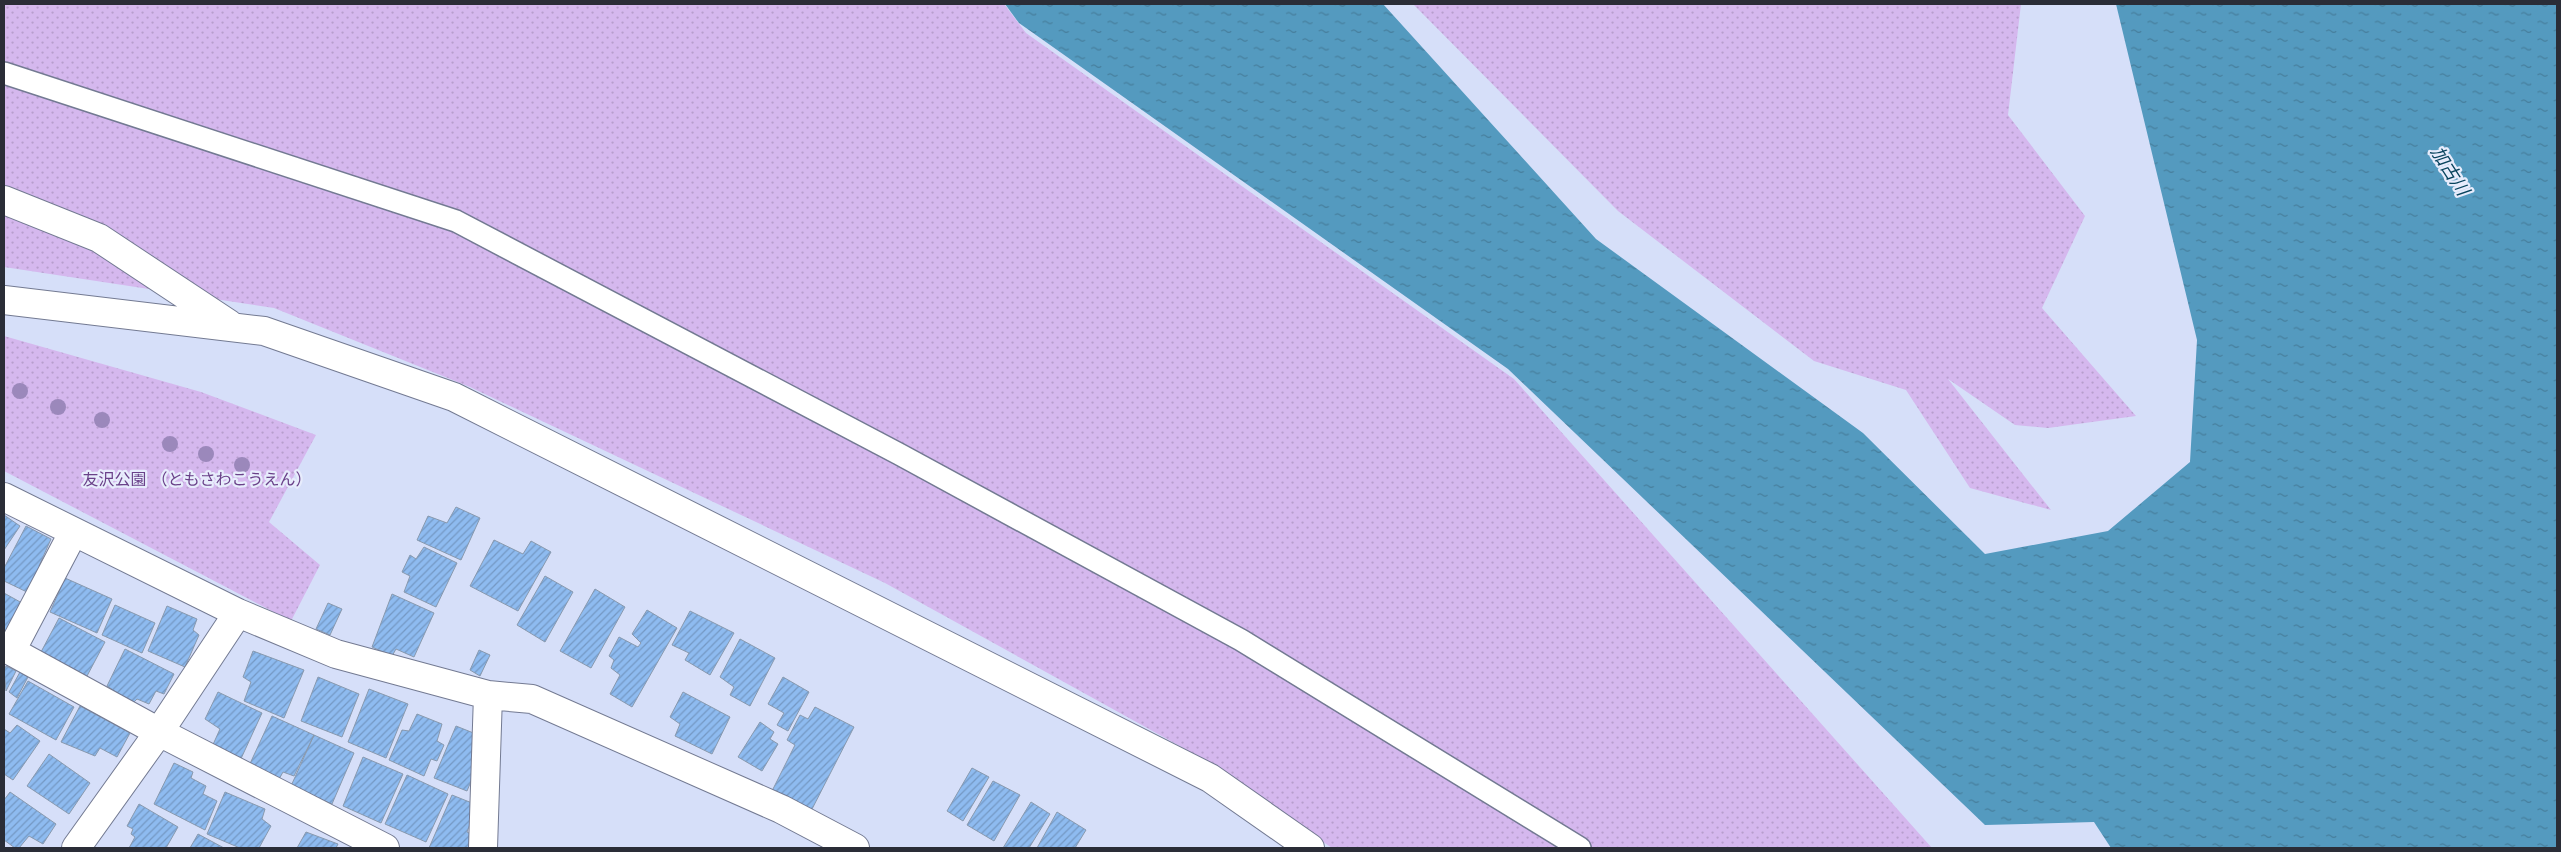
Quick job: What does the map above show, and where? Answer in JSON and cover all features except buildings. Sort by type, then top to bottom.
[{"type":"street","points":[[4,200],[99,238],[234,328]]},
{"type":"street","points":[[4,300],[264,332],[454,397],[1210,778],[1310,848]]},
{"type":"street","points":[[4,497],[72,533],[238,613],[336,654],[488,695],[532,699],[781,810],[855,848]]},
{"type":"street","points":[[72,533],[11,651],[159,732],[386,848]]},
{"type":"street","points":[[76,848],[159,732],[238,613]]},
{"type":"street","points":[[483,848],[488,695]]},
{"type":"lane","points":[[4,73],[456,221],[899,454],[1241,640],[1580,848]]},
{"type":"green space","points":[[4,4],[1004,4],[1026,33],[1514,379],[1932,848],[1332,848],[1196,755],[885,583],[470,387],[274,308],[4,267]]},
{"type":"green space","points":[[1413,4],[2021,4],[2008,115],[2085,216],[2042,308],[2136,416],[2048,428],[2015,425],[1948,379],[2051,510],[1970,488],[1906,390],[1814,361],[1618,211]]},
{"type":"green space","name":"友沢公園 （ともさわこうえん）","points":[[4,336],[201,392],[316,435],[269,522],[320,565],[291,621],[4,471]]},
{"type":"water","name":"加古川","points":[[1005,4],[1383,4],[1596,239],[1863,433],[1985,554],[2108,531],[2190,462],[2197,340],[2116,4],[2557,4],[2557,848],[2111,848],[2094,822],[1985,825],[1508,369],[1019,23]]}]
